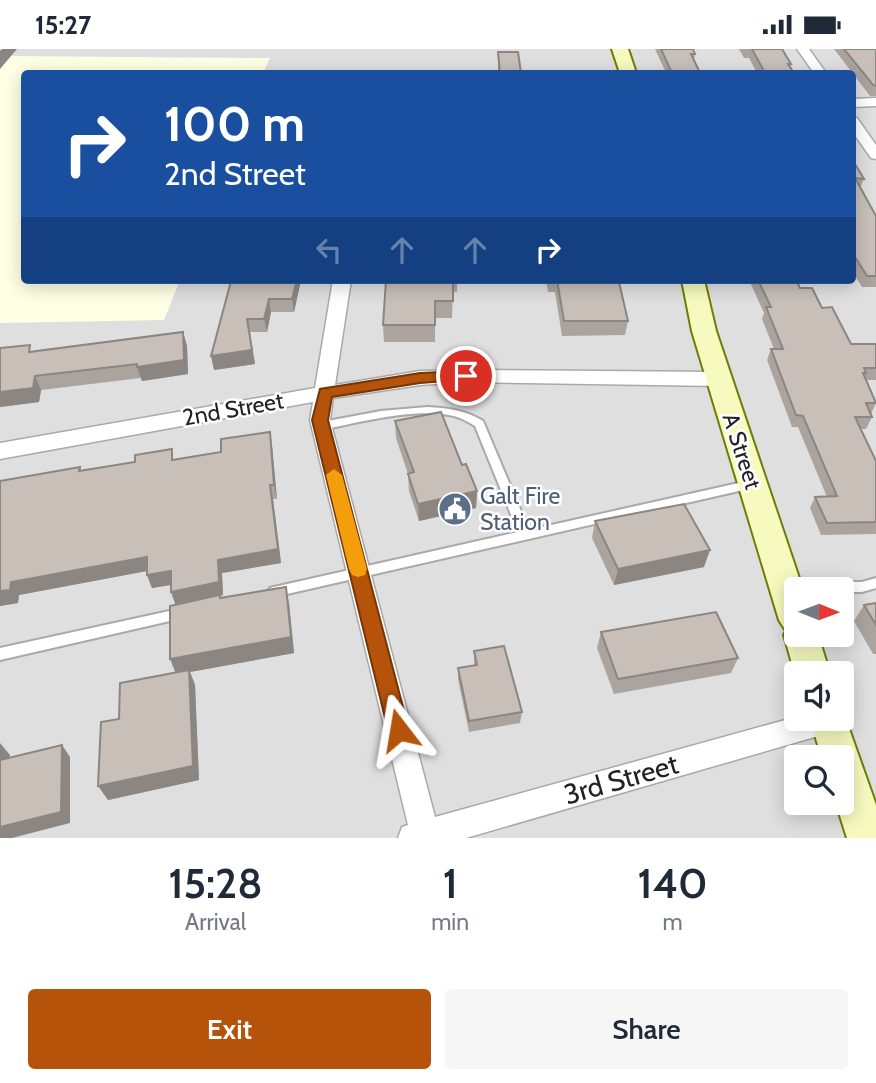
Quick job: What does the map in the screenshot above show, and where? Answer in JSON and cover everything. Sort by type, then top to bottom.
[{"type":"street","points":[[620,49],[627,70]]},
{"type":"street","points":[[803,49],[818,70]]},
{"type":"street","points":[[856,103],[876,102]]},
{"type":"street","points":[[856,127],[876,155]]},
{"type":"street","points":[[341,284],[322,426],[359,573],[419,836]]},
{"type":"street","name":"A Street","points":[[693,284],[704,331],[784,581]]},
{"type":"street","name":"2nd Street","points":[[0,451],[420,378],[466,376],[719,379]]},
{"type":"street","name":"3rd Street","points":[[419,836],[789,731]]},
{"type":"street","points":[[854,798],[867,838]]},
{"type":"lane","points":[[322,426],[395,413],[454,411],[471,415],[479,424],[526,535]]},
{"type":"lane","points":[[262,595],[752,484]]},
{"type":"lane","points":[[854,587],[876,583]]},
{"type":"lane","points":[[0,654],[197,610]]},
{"type":"shaded area","points":[[0,49],[876,49],[876,838],[0,838]]},
{"type":"shaded area","points":[[0,56],[270,58],[264,70],[21,70],[21,284],[178,284],[164,320],[0,323]]},
{"type":"building","points":[[661,49],[693,49],[695,54],[691,54],[699,70],[671,70]]},
{"type":"building","points":[[752,49],[782,49],[792,70],[763,70]]},
{"type":"building","points":[[844,49],[876,49],[876,86],[873,85]]},
{"type":"building","points":[[498,52],[518,52],[521,70],[500,70]]},
{"type":"building","points":[[856,166],[864,179],[856,178]]},
{"type":"building","points":[[856,180],[876,216],[876,276],[867,276],[856,258]]},
{"type":"building","points":[[230,284],[296,284],[292,299],[269,299],[264,319],[247,319],[252,350],[211,356]]},
{"type":"building","points":[[386,284],[453,284],[453,301],[435,301],[435,325],[383,325]]},
{"type":"building","points":[[558,284],[619,284],[628,321],[564,321]]},
{"type":"building","points":[[760,284],[798,284],[800,288],[812,288],[822,308],[832,307],[851,344],[876,344],[876,368],[864,368],[866,373],[863,373],[876,403],[866,403],[872,417],[855,417],[876,461],[876,522],[827,523],[815,497],[837,496],[803,416],[796,415],[771,349],[783,349],[766,307],[771,307]]},
{"type":"building","points":[[183,332],[184,360],[35,376],[33,388],[0,392],[0,348],[30,345],[29,352]]},
{"type":"building","points":[[441,412],[462,465],[466,464],[477,491],[418,504],[408,474],[414,472],[395,421]]},
{"type":"building","points":[[270,432],[274,485],[270,485],[278,549],[218,560],[219,582],[171,592],[171,571],[147,575],[147,557],[11,582],[10,590],[0,591],[0,481],[80,467],[79,471],[135,462],[135,455],[172,449],[172,460],[221,452],[221,439]]},
{"type":"building","points":[[684,504],[710,550],[618,569],[595,521]]},
{"type":"building","points":[[286,587],[291,637],[170,659],[170,606],[219,595],[220,598]]},
{"type":"building","points":[[876,603],[876,625],[864,605]]},
{"type":"building","points":[[716,612],[738,658],[618,679],[601,632]]},
{"type":"building","points":[[504,646],[522,712],[469,721],[458,668],[477,665],[474,651]]},
{"type":"building","points":[[189,670],[193,766],[98,786],[101,722],[119,719],[120,683]]},
{"type":"building","points":[[62,745],[61,812],[0,827],[0,760]]},
{"type":"slow traffic","points":[[334,475],[358,569]]},
{"type":"place","name":"Galt Fire Station","points":[[455,509]]},
{"type":"route","points":[[399,730],[320,420],[325,393],[420,378],[466,376]]}]
